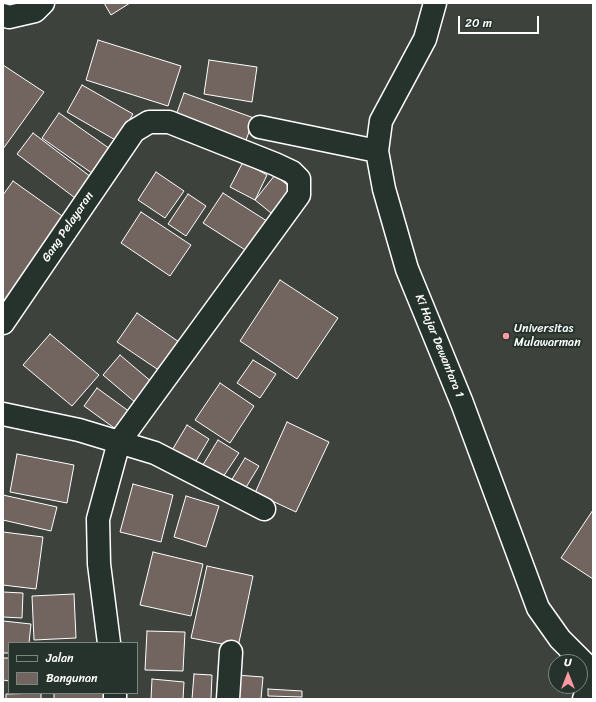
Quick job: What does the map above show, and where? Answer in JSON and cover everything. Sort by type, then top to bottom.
[{"type":"street","points":[[3,15],[9,17],[35,11],[43,3]]},
{"type":"street","name":"Ki Hajar Dewantara 1","points":[[435,3],[425,39],[381,121],[377,151],[384,189],[407,269],[462,403],[538,608],[560,639],[593,672]]},
{"type":"street","points":[[425,39],[449,3]]},
{"type":"street","name":"Gang Pelayaran","points":[[3,323],[134,131],[149,122],[169,122],[275,164],[292,172],[299,179],[299,195],[119,442]]},
{"type":"street","points":[[260,127],[377,151]]},
{"type":"street","points":[[3,414],[79,430],[155,452],[264,509]]},
{"type":"street","points":[[109,642],[99,564],[98,518],[119,442]]},
{"type":"street","points":[[228,699],[231,652]]},
{"type":"street","points":[[584,699],[593,681]]},
{"type":"building","points":[[104,3],[130,3],[111,15]]},
{"type":"building","points":[[98,40],[181,66],[168,106],[86,80]]},
{"type":"building","points":[[209,60],[257,67],[252,102],[204,94]]},
{"type":"building","points":[[3,65],[44,92],[3,149]]},
{"type":"building","points":[[82,85],[133,114],[117,141],[67,112]]},
{"type":"building","points":[[184,93],[254,118],[245,143],[175,118]]},
{"type":"building","points":[[59,113],[113,151],[96,176],[42,138]]},
{"type":"building","points":[[33,133],[95,180],[79,201],[17,154]]},
{"type":"building","points":[[243,162],[267,175],[255,200],[230,187]]},
{"type":"building","points":[[156,172],[184,191],[165,218],[138,200]]},
{"type":"building","points":[[275,175],[291,188],[271,213],[255,200]]},
{"type":"building","points":[[13,181],[65,218],[3,302],[3,195]]},
{"type":"building","points":[[223,193],[270,223],[250,253],[203,223]]},
{"type":"building","points":[[188,194],[206,206],[186,236],[168,224]]},
{"type":"building","points":[[141,212],[191,245],[170,276],[121,243]]},
{"type":"building","points":[[280,280],[338,318],[297,379],[240,341]]},
{"type":"building","points":[[137,313],[182,344],[163,373],[117,342]]},
{"type":"building","points":[[50,334],[99,375],[72,406],[23,365]]},
{"type":"building","points":[[120,355],[153,383],[136,403],[103,375]]},
{"type":"building","points":[[253,360],[276,374],[260,398],[237,383]]},
{"type":"building","points":[[220,383],[254,406],[230,443],[195,420]]},
{"type":"building","points":[[97,388],[130,412],[117,430],[84,406]]},
{"type":"building","points":[[287,422],[329,442],[296,512],[255,493]]},
{"type":"building","points":[[187,425],[209,439],[193,466],[171,452]]},
{"type":"building","points":[[218,440],[239,453],[221,480],[201,468]]},
{"type":"building","points":[[17,454],[74,465],[67,503],[10,492]]},
{"type":"building","points":[[245,458],[259,466],[245,489],[231,481]]},
{"type":"building","points":[[133,484],[173,495],[161,542],[120,532]]},
{"type":"building","points":[[3,495],[57,507],[51,531],[3,520]]},
{"type":"building","points":[[186,496],[219,506],[206,547],[174,537]]},
{"type":"building","points":[[593,510],[593,579],[561,558]]},
{"type":"building","points":[[3,532],[43,537],[36,589],[3,585]]},
{"type":"building","points":[[153,552],[203,564],[191,616],[140,605]]},
{"type":"building","points":[[207,566],[253,576],[238,647],[191,638]]},
{"type":"building","points":[[3,592],[23,593],[22,618],[3,617]]},
{"type":"building","points":[[74,594],[76,638],[34,640],[32,596]]},
{"type":"building","points":[[3,621],[31,624],[29,642],[8,642],[8,653],[3,653]]},
{"type":"building","points":[[147,631],[185,632],[183,671],[145,670]]},
{"type":"building","points":[[3,658],[8,658],[8,681],[3,680]]},
{"type":"building","points":[[194,674],[212,675],[211,699],[192,699]]},
{"type":"building","points":[[236,675],[263,677],[261,699],[234,699]]},
{"type":"building","points":[[152,679],[184,682],[183,699],[151,699]]},
{"type":"building","points":[[268,689],[302,691],[302,697],[268,696]]},
{"type":"building","points":[[6,694],[41,694],[41,699],[6,699]]},
{"type":"building","points":[[54,694],[105,694],[105,699],[54,699]]},
{"type":"place","name":"Universitas Mulawarman","points":[[506,336]]}]
